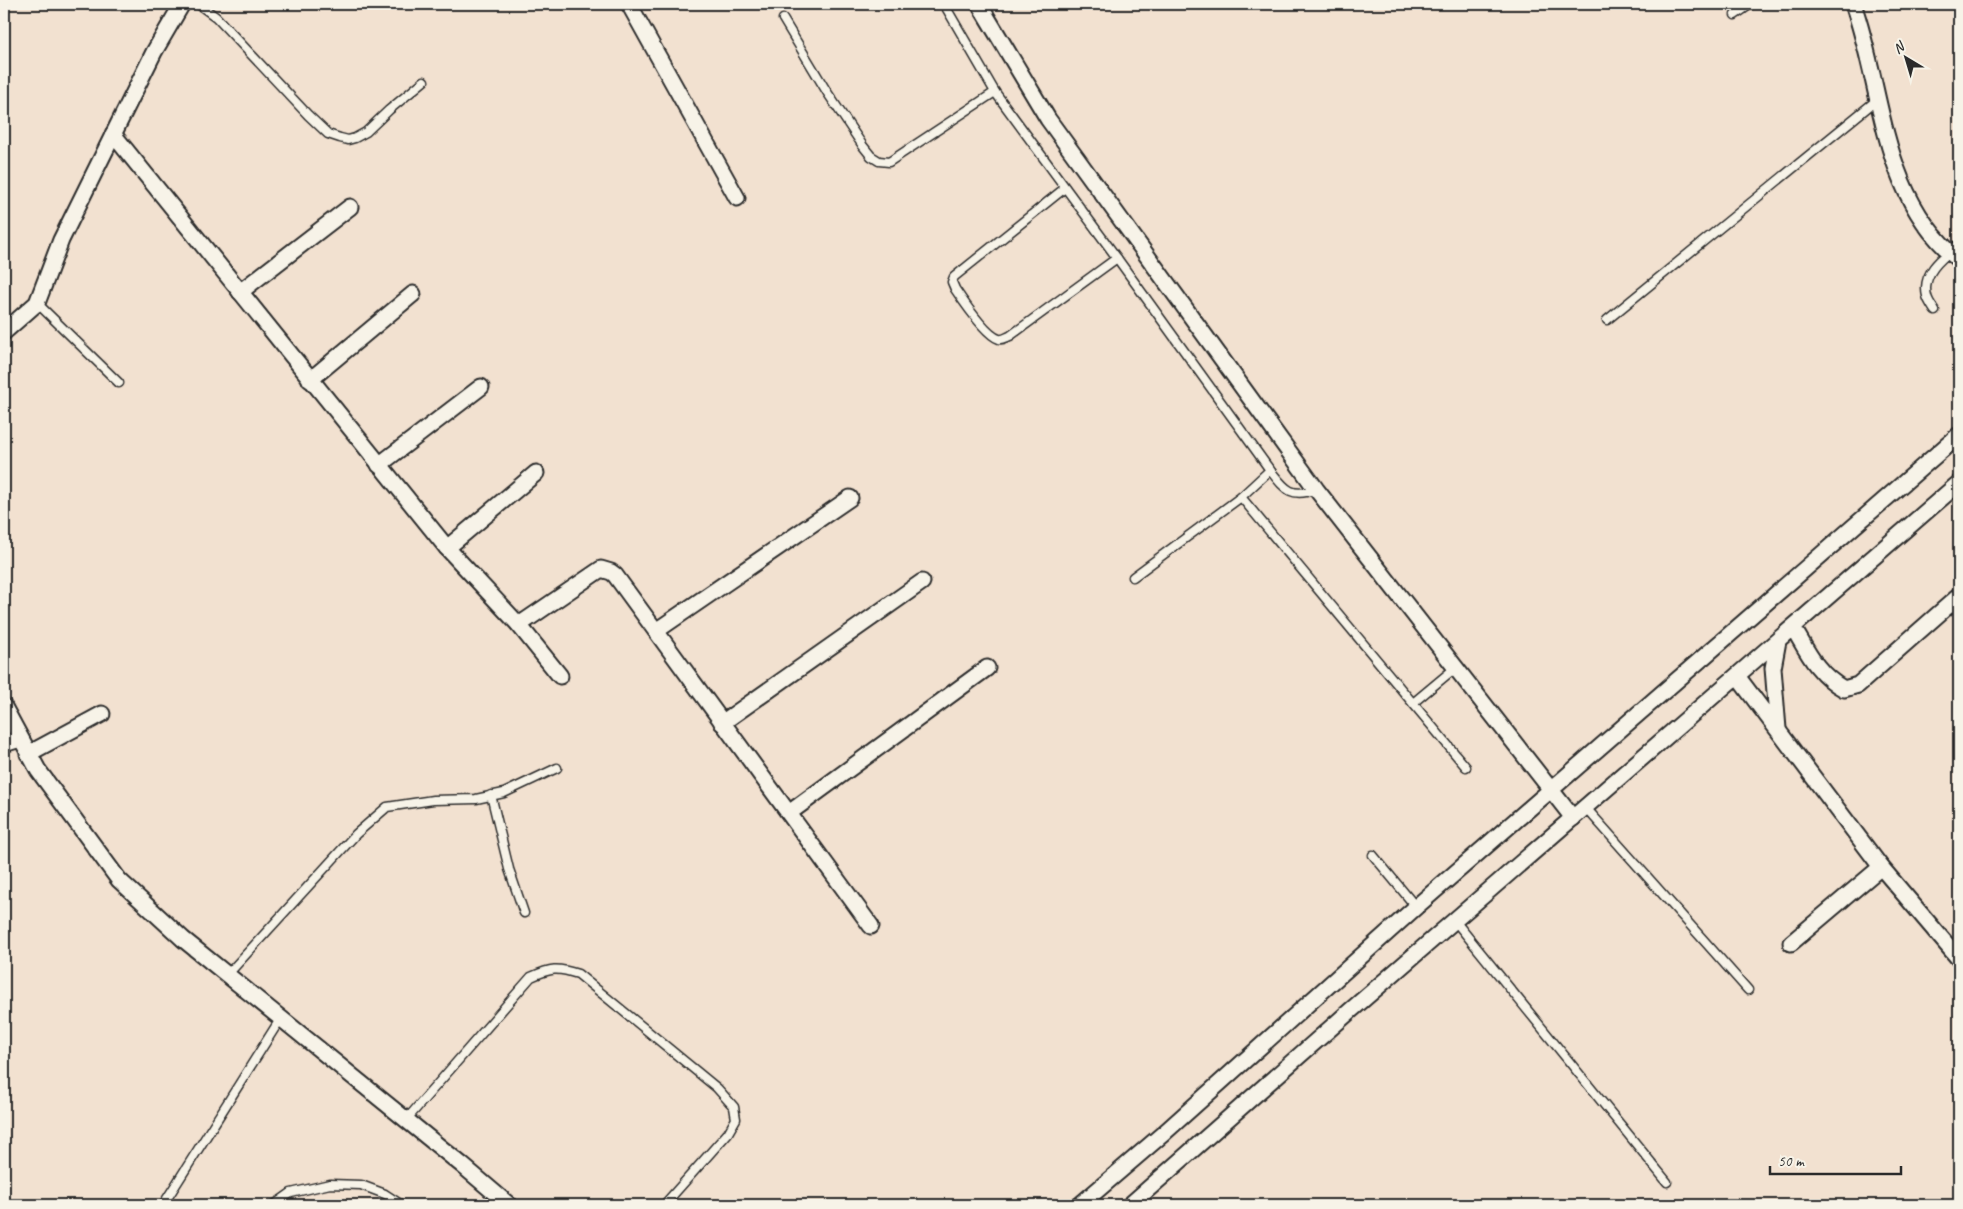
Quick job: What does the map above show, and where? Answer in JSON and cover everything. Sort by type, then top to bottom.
[{"type":"street","points":[[4,332],[37,303],[61,240],[154,52],[182,4]]},
{"type":"street","points":[[629,4],[737,198]]},
{"type":"street","points":[[979,4],[1048,119],[1316,489],[1569,813]]},
{"type":"street","points":[[1856,5],[1896,171],[1911,202],[1930,232],[1956,252]]},
{"type":"street","points":[[113,134],[447,548],[519,625],[560,676]]},
{"type":"street","points":[[240,292],[350,207]]},
{"type":"street","points":[[310,380],[413,294]]},
{"type":"street","points":[[379,465],[481,387]]},
{"type":"street","points":[[1080,1205],[1164,1133],[1416,906],[1552,792],[1959,435]]},
{"type":"street","points":[[447,548],[536,473]]},
{"type":"street","points":[[1130,1205],[1455,921],[1569,813],[1586,808],[1959,483]]},
{"type":"street","points":[[656,631],[850,498]]},
{"type":"street","points":[[519,625],[600,569],[615,575],[871,926]]},
{"type":"street","points":[[722,722],[922,582]]},
{"type":"street","points":[[1794,628],[1821,673],[1844,688],[1858,685],[1959,596]]},
{"type":"street","points":[[1778,641],[1773,668],[1778,730]]},
{"type":"street","points":[[789,813],[987,668]]},
{"type":"street","points":[[1737,676],[1882,867],[1959,959]]},
{"type":"street","points":[[4,707],[28,754],[70,816],[119,880],[183,939],[509,1205]]},
{"type":"street","points":[[28,754],[102,714]]},
{"type":"street","points":[[4,744],[20,739]]},
{"type":"street","points":[[1791,943],[1882,867]]},
{"type":"lane","points":[[198,4],[216,17],[328,134],[348,140],[356,138],[366,132],[424,81]]},
{"type":"lane","points":[[944,4],[994,92],[1283,487],[1303,494],[1316,489]]},
{"type":"lane","points":[[1735,15],[1751,4]]},
{"type":"lane","points":[[783,19],[863,146],[881,162],[889,162],[994,92]]},
{"type":"lane","points":[[1607,320],[1878,99]]},
{"type":"lane","points":[[1066,188],[954,277],[952,282],[954,289],[984,327],[1002,339],[1010,336],[1117,258]]},
{"type":"lane","points":[[1935,310],[1927,296],[1927,279],[1935,265],[1956,252]]},
{"type":"lane","points":[[37,303],[119,383]]},
{"type":"lane","points":[[1133,577],[1241,497],[1270,470]]},
{"type":"lane","points":[[1241,497],[1466,767]]},
{"type":"lane","points":[[1413,703],[1455,668]]},
{"type":"lane","points":[[228,974],[356,834],[387,807],[405,803],[476,799],[491,796],[504,793],[557,768]]},
{"type":"lane","points":[[491,796],[509,869],[524,913]]},
{"type":"lane","points":[[1586,808],[1748,990]]},
{"type":"lane","points":[[1373,855],[1416,906]]},
{"type":"lane","points":[[1455,921],[1667,1182]]},
{"type":"lane","points":[[406,1120],[531,977],[547,970],[560,968],[578,974],[688,1063],[717,1088],[734,1107],[736,1119],[728,1133],[664,1205]]},
{"type":"lane","points":[[163,1205],[281,1018]]},
{"type":"lane","points":[[274,1205],[291,1193],[330,1184],[361,1185],[385,1194],[402,1205]]}]
